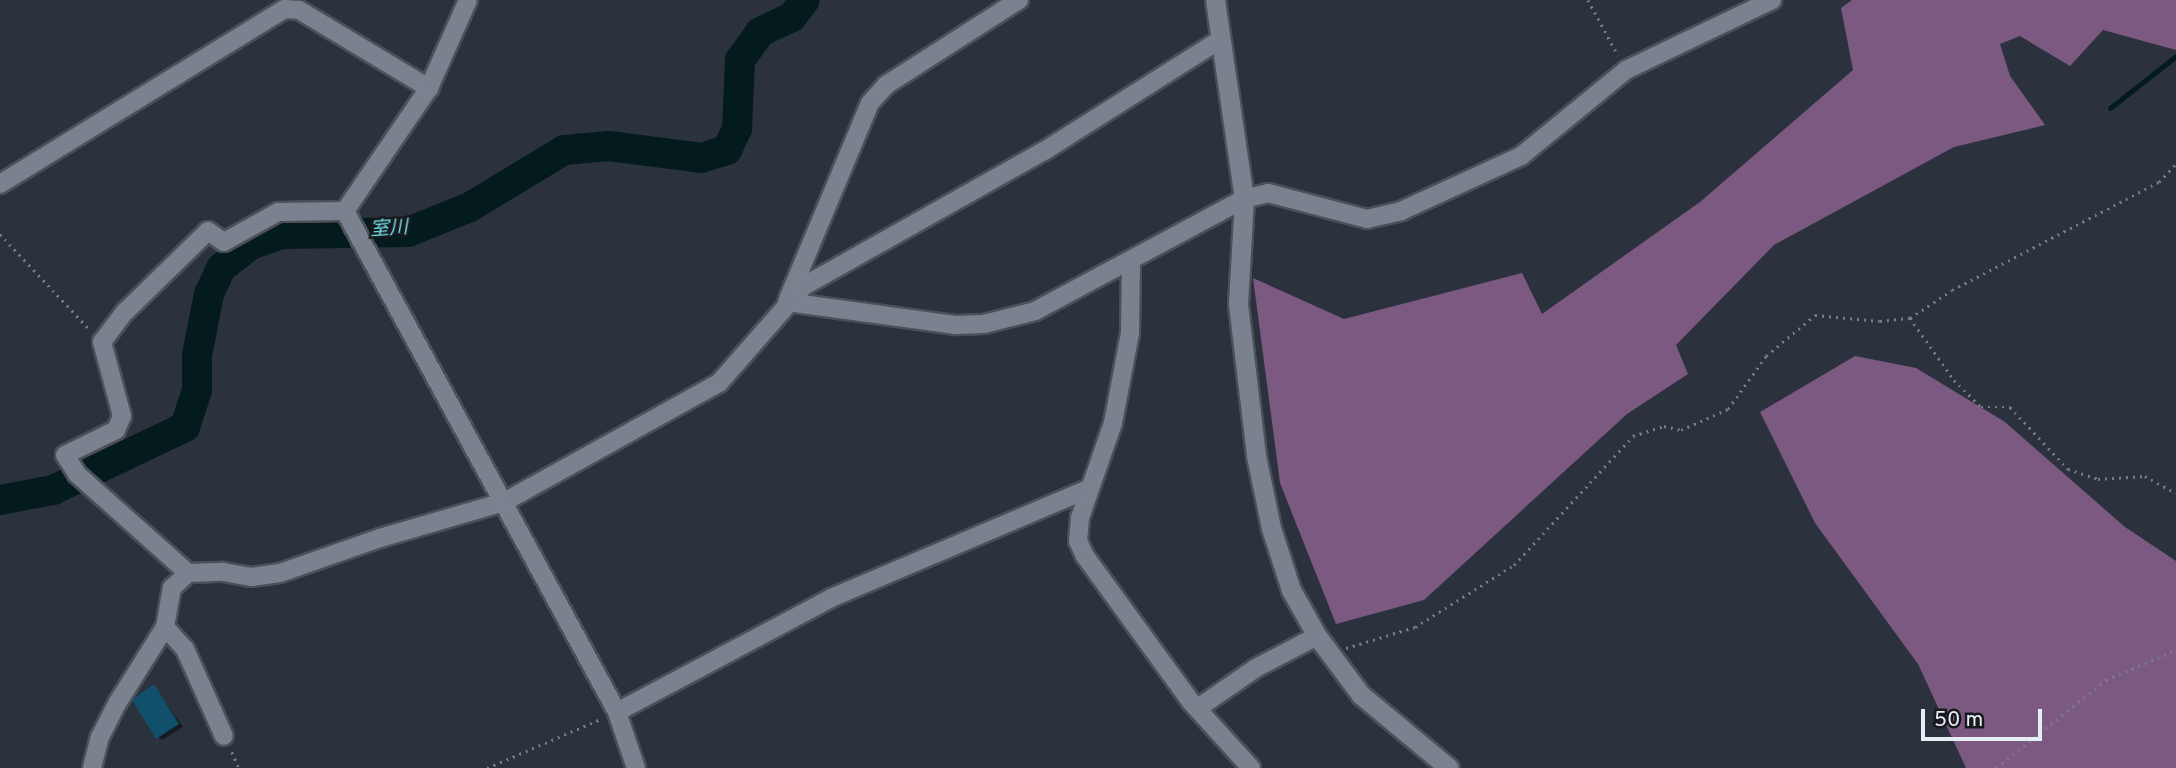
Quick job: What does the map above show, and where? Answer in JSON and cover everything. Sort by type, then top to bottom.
[{"type":"street","points":[[345,211],[429,88],[468,0]]},
{"type":"street","points":[[787,302],[870,103],[886,85],[1019,0]]},
{"type":"street","points":[[1215,0],[1244,200],[1238,304],[1256,456],[1271,528],[1291,590],[1317,636],[1361,695],[1449,768]]},
{"type":"street","points":[[787,302],[956,325],[984,324],[1035,311],[1244,200],[1268,193],[1367,219],[1401,211],[1521,156],[1626,70],[1772,0]]},
{"type":"street","points":[[0,184],[285,9],[299,10],[429,88]]},
{"type":"street","points":[[92,768],[100,737],[118,702],[165,626],[172,588],[188,573],[223,572],[251,578],[280,573],[380,537],[504,502],[719,383],[787,302],[804,286],[1044,151],[1221,39]]},
{"type":"street","points":[[188,573],[77,474],[65,454],[116,430],[122,416],[102,342],[134,302],[208,231],[224,242],[278,212],[345,211]]},
{"type":"street","points":[[345,211],[617,712],[636,768]]},
{"type":"street","points":[[1131,262],[1130,333],[1113,423],[1079,529],[1085,556],[1198,708],[1251,768]]},
{"type":"street","points":[[617,712],[831,598],[1090,488]]},
{"type":"street","points":[[165,626],[185,649],[224,736]]},
{"type":"street","points":[[1198,708],[1256,668],[1317,636]]},
{"type":"path","points":[[1588,0],[1626,70]]},
{"type":"path","points":[[1317,636],[1335,652],[1415,627],[1514,565],[1633,436],[1664,426],[1681,430],[1728,409],[1766,356],[1815,315],[1880,321],[1910,318],[1952,290],[2158,181],[2176,164]]},
{"type":"path","points":[[0,234],[102,342]]},
{"type":"path","points":[[1910,318],[1954,380],[1981,407],[2010,407],[2068,469],[2098,479],[2145,476],[2176,493]]},
{"type":"path","points":[[1996,768],[2106,680],[2176,650]]},
{"type":"path","points":[[487,768],[617,712]]},
{"type":"shaded area","points":[[1852,0],[2176,0],[2176,50],[2103,30],[2070,66],[2020,36],[2000,44],[2010,76],[2045,125],[1954,147],[1774,245],[1676,345],[1688,374],[1627,414],[1424,600],[1336,624],[1280,483],[1253,278],[1344,319],[1522,273],[1542,314],[1700,202],[1853,70],[1841,8]]},
{"type":"shaded area","points":[[1855,356],[1916,368],[2005,422],[2125,527],[2176,561],[2176,768],[1966,768],[1918,664],[1815,523],[1760,412]]},
{"type":"building","points":[[154,684],[179,724],[156,739],[132,700]]},
{"type":"waterway","name":"室川","points":[[0,500],[53,490],[185,427],[197,391],[197,355],[209,294],[221,268],[250,245],[282,234],[408,232],[470,207],[564,150],[609,146],[701,158],[727,150],[737,129],[740,60],[760,32],[792,17],[805,0]]},
{"type":"waterway","points":[[2110,108],[2176,56]]}]
